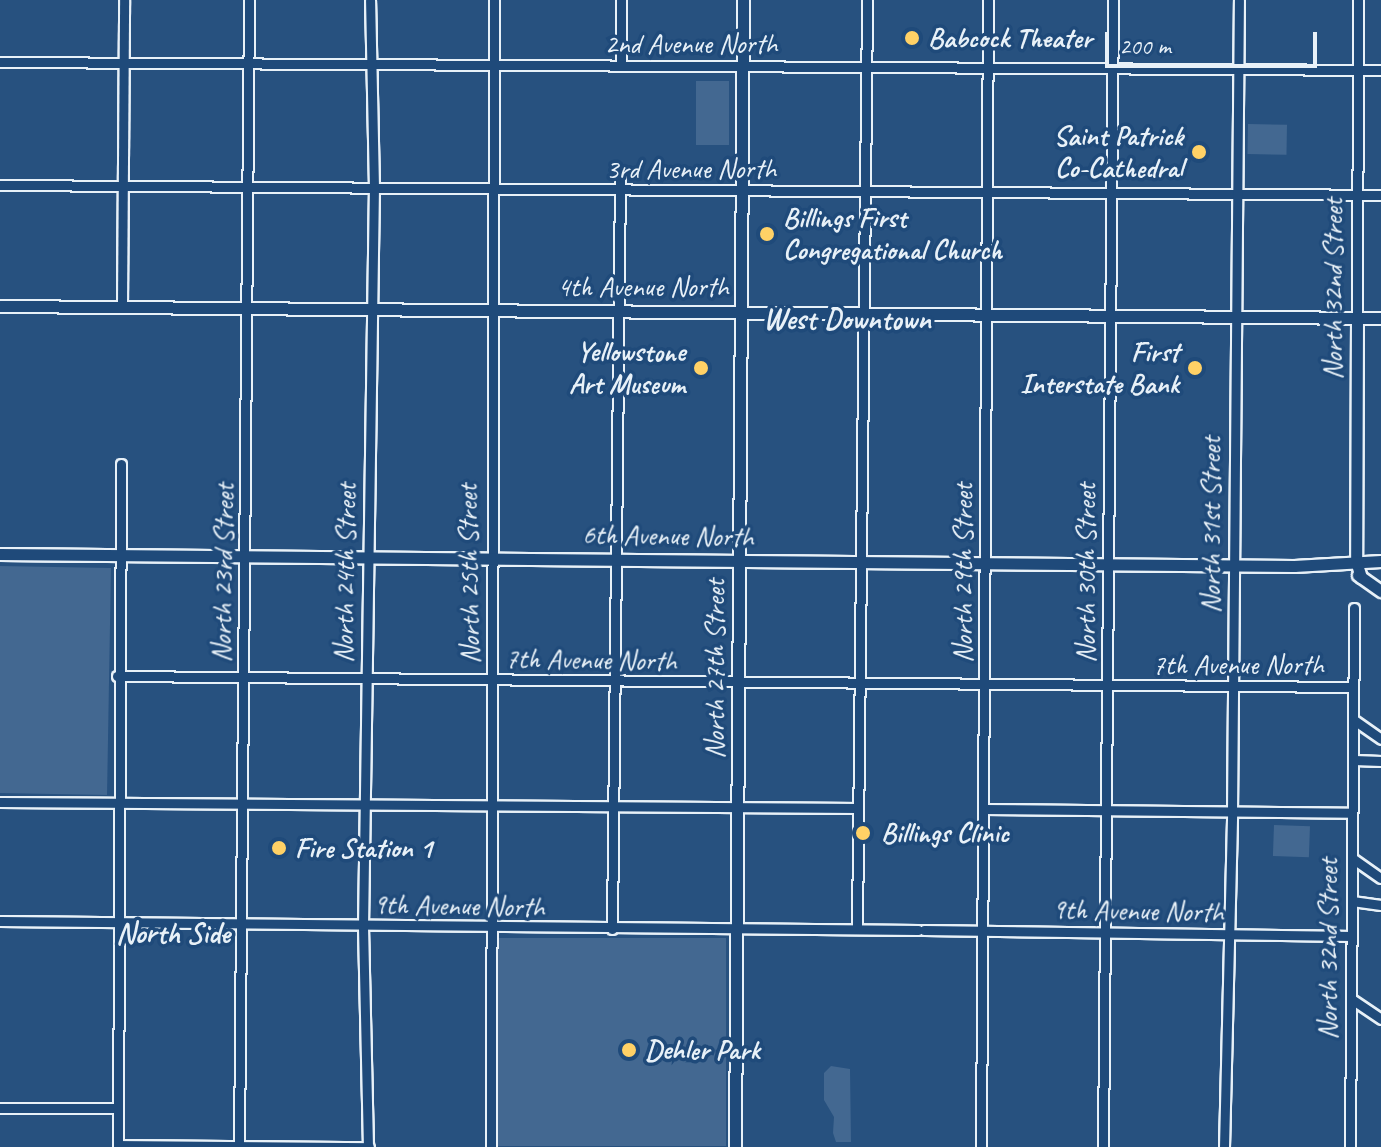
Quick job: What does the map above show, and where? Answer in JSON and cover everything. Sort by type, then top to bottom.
[{"type":"main road","name":"North 27th Street","points":[[735,1147],[743,0]]},
{"type":"main road","name":"4th Avenue North","points":[[0,306],[1381,318]]},
{"type":"main road","name":"North 32nd Street","points":[[1357,318],[1356,561],[1361,577]]},
{"type":"main road","name":"6th Avenue North","points":[[0,554],[1231,566],[1335,566],[1356,561],[1381,561]]},
{"type":"main road","name":"6th Avenue North","points":[[1335,566],[1361,577],[1381,591]]},
{"type":"street","points":[[122,305],[124,0]]},
{"type":"street","name":"North 23rd Street","points":[[239,1147],[249,0]]},
{"type":"street","name":"North 24th Street","points":[[369,1147],[363,927],[366,804],[364,680],[374,188],[370,0]]},
{"type":"street","name":"North 25th Street","points":[[491,1147],[488,804],[492,679],[489,557],[494,0]]},
{"type":"street","points":[[621,0],[621,65]]},
{"type":"street","points":[[857,929],[867,0]]},
{"type":"street","name":"North 29th Street","points":[[981,1147],[988,0]]},
{"type":"street","name":"North 30th Street","points":[[1103,1147],[1113,0]]},
{"type":"street","name":"North 31st Street","points":[[1224,1147],[1232,812],[1231,566],[1239,0]]},
{"type":"street","name":"North 32nd Street","points":[[1357,318],[1358,0]]},
{"type":"street","name":"2nd Avenue North","points":[[0,62],[1381,70]]},
{"type":"street","points":[[612,929],[620,178]]},
{"type":"street","name":"3rd Avenue North","points":[[0,185],[1381,195]]},
{"type":"street","points":[[121,464],[117,676],[118,1146],[369,1147]]},
{"type":"street","name":"North 32nd Street","points":[[1351,1147],[1354,608]]},
{"type":"street","name":"7th Avenue North","points":[[117,676],[492,679],[613,684],[1352,687]]},
{"type":"street","points":[[1354,720],[1381,739]]},
{"type":"street","points":[[1354,760],[1381,761]]},
{"type":"street","points":[[0,802],[858,808]]},
{"type":"street","points":[[984,809],[1352,813]]},
{"type":"street","points":[[1352,858],[1381,878]]},
{"type":"street","points":[[1352,901],[1381,905]]},
{"type":"street","name":"9th Avenue North","points":[[0,921],[118,925],[857,929],[1352,936]]},
{"type":"street","points":[[1353,1000],[1381,1019]]},
{"type":"street","points":[[0,1108],[116,1108]]},
{"type":"shaded area","points":[[696,81],[729,81],[729,145],[696,145]]},
{"type":"shaded area","points":[[1248,124],[1287,125],[1286,155],[1247,154]]},
{"type":"shaded area","points":[[0,566],[111,568],[107,795],[0,793]]},
{"type":"shaded area","points":[[1274,825],[1310,826],[1309,857],[1273,856]]},
{"type":"shaded area","points":[[497,938],[726,938],[726,1146],[497,1146]]},
{"type":"shaded area","points":[[831,1066],[850,1069],[851,1142],[836,1142],[834,1117],[824,1100],[824,1073]]},
{"type":"place","name":"Babcock Theater","points":[[912,38]]},
{"type":"place","name":"Saint Patrick Co-Cathedral","points":[[1199,152]]},
{"type":"place","name":"Billings First Congregational Church","points":[[767,234]]},
{"type":"place","name":"Yellowstone Art Museum","points":[[701,368]]},
{"type":"place","name":"First Interstate Bank","points":[[1195,368]]},
{"type":"place","name":"Billings Clinic","points":[[863,833]]},
{"type":"place","name":"Fire Station 1","points":[[279,848]]},
{"type":"place","name":"Dehler Park","points":[[629,1050]]},
{"type":"district","name":"West Downtown","points":[[847,319]]},
{"type":"district","name":"North Side","points":[[173,933]]}]
